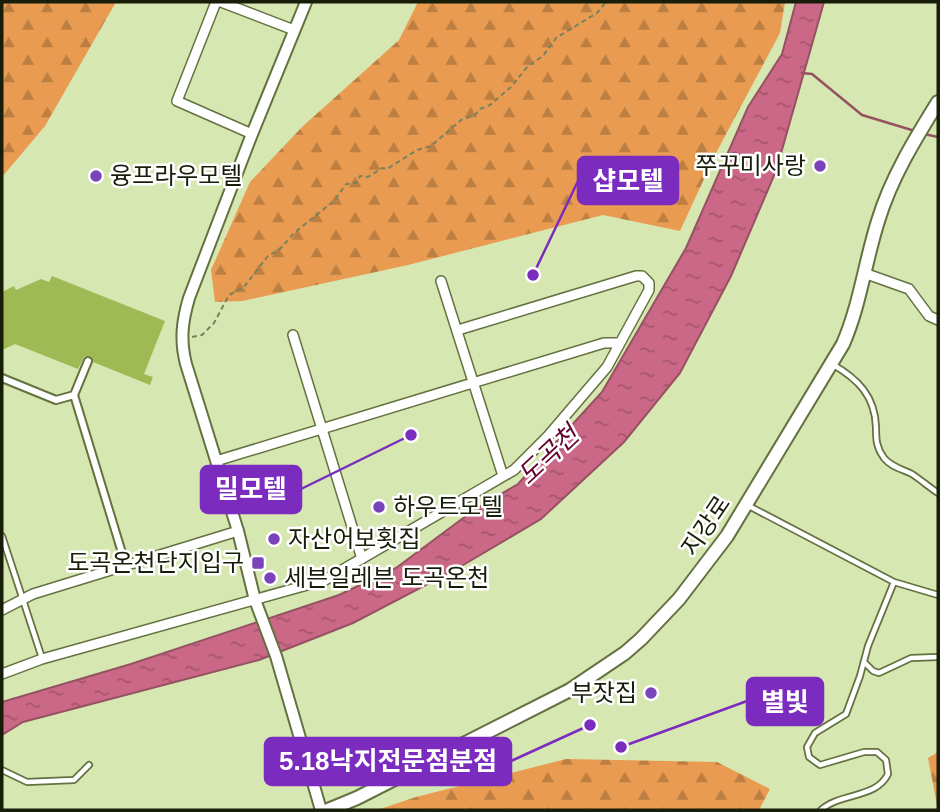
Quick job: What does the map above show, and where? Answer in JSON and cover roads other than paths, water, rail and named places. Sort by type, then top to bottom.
[{"type":"main road","name":"지강로","points":[[328,810],[357,798],[570,690],[625,653],[679,599],[727,536],[832,365],[849,329],[878,220],[898,172],[938,102]]},
{"type":"street","points":[[252,134],[177,102],[218,2],[295,30]]},
{"type":"street","points":[[306,2],[189,298],[181,340],[255,600],[276,656],[321,810]]},
{"type":"street","points":[[864,273],[909,289],[929,316],[938,320]]},
{"type":"street","points":[[2,674],[42,659],[325,580],[514,470],[548,436],[607,367],[649,289],[649,284],[642,276],[636,276],[458,330]]},
{"type":"street","points":[[440,281],[503,476]]},
{"type":"street","points":[[293,334],[362,559]]},
{"type":"street","points":[[216,461],[604,343],[620,344]]},
{"type":"street","points":[[88,360],[74,395],[126,566]]},
{"type":"street","points":[[2,378],[56,400],[74,395]]},
{"type":"street","points":[[2,610],[33,594],[237,531]]},
{"type":"lane","points":[[832,365],[850,374],[868,393],[875,411],[875,442],[884,457],[894,467],[911,474],[938,494]]},
{"type":"lane","points":[[746,504],[894,582],[938,595]]},
{"type":"lane","points":[[2,536],[42,659]]},
{"type":"lane","points":[[821,810],[833,801],[879,787],[888,774],[886,760],[877,751],[864,752],[825,765],[816,764],[807,753],[810,738],[846,713],[894,582]]},
{"type":"lane","points":[[864,662],[879,673],[911,658],[938,657]]},
{"type":"lane","points":[[2,770],[27,782],[74,780],[89,765]]},
{"type":"water","name":"도곡천","points":[[796,2],[824,2],[776,171],[731,276],[680,373],[624,442],[541,519],[453,571],[353,623],[259,660],[23,722],[2,735],[2,702],[131,664],[339,595],[396,568],[474,510],[518,484],[602,392],[686,248],[748,107],[782,54]]},
{"type":"waterway","points":[[802,73],[812,74],[862,115],[915,131]]},
{"type":"waterway","points":[[924,134],[938,137]]},
{"type":"place","name":"쭈꾸미사랑","points":[[820,166]]},
{"type":"place","name":"융프라우모텔","points":[[96,176]]},
{"type":"place","name":"샵모텔","points":[[533,275]]},
{"type":"place","name":"밀모텔","points":[[411,435]]},
{"type":"place","name":"하우트모텔","points":[[379,507]]},
{"type":"place","name":"자산어보횟집","points":[[274,539]]},
{"type":"place","name":"도곡온천단지입구","points":[[258,563]]},
{"type":"place","name":"세븐일레븐 도곡온천","points":[[270,578]]},
{"type":"place","name":"부잣집","points":[[651,693]]},
{"type":"place","name":"5.18낙지전문점분점","points":[[590,725]]},
{"type":"place","name":"별빛","points":[[621,747]]}]
